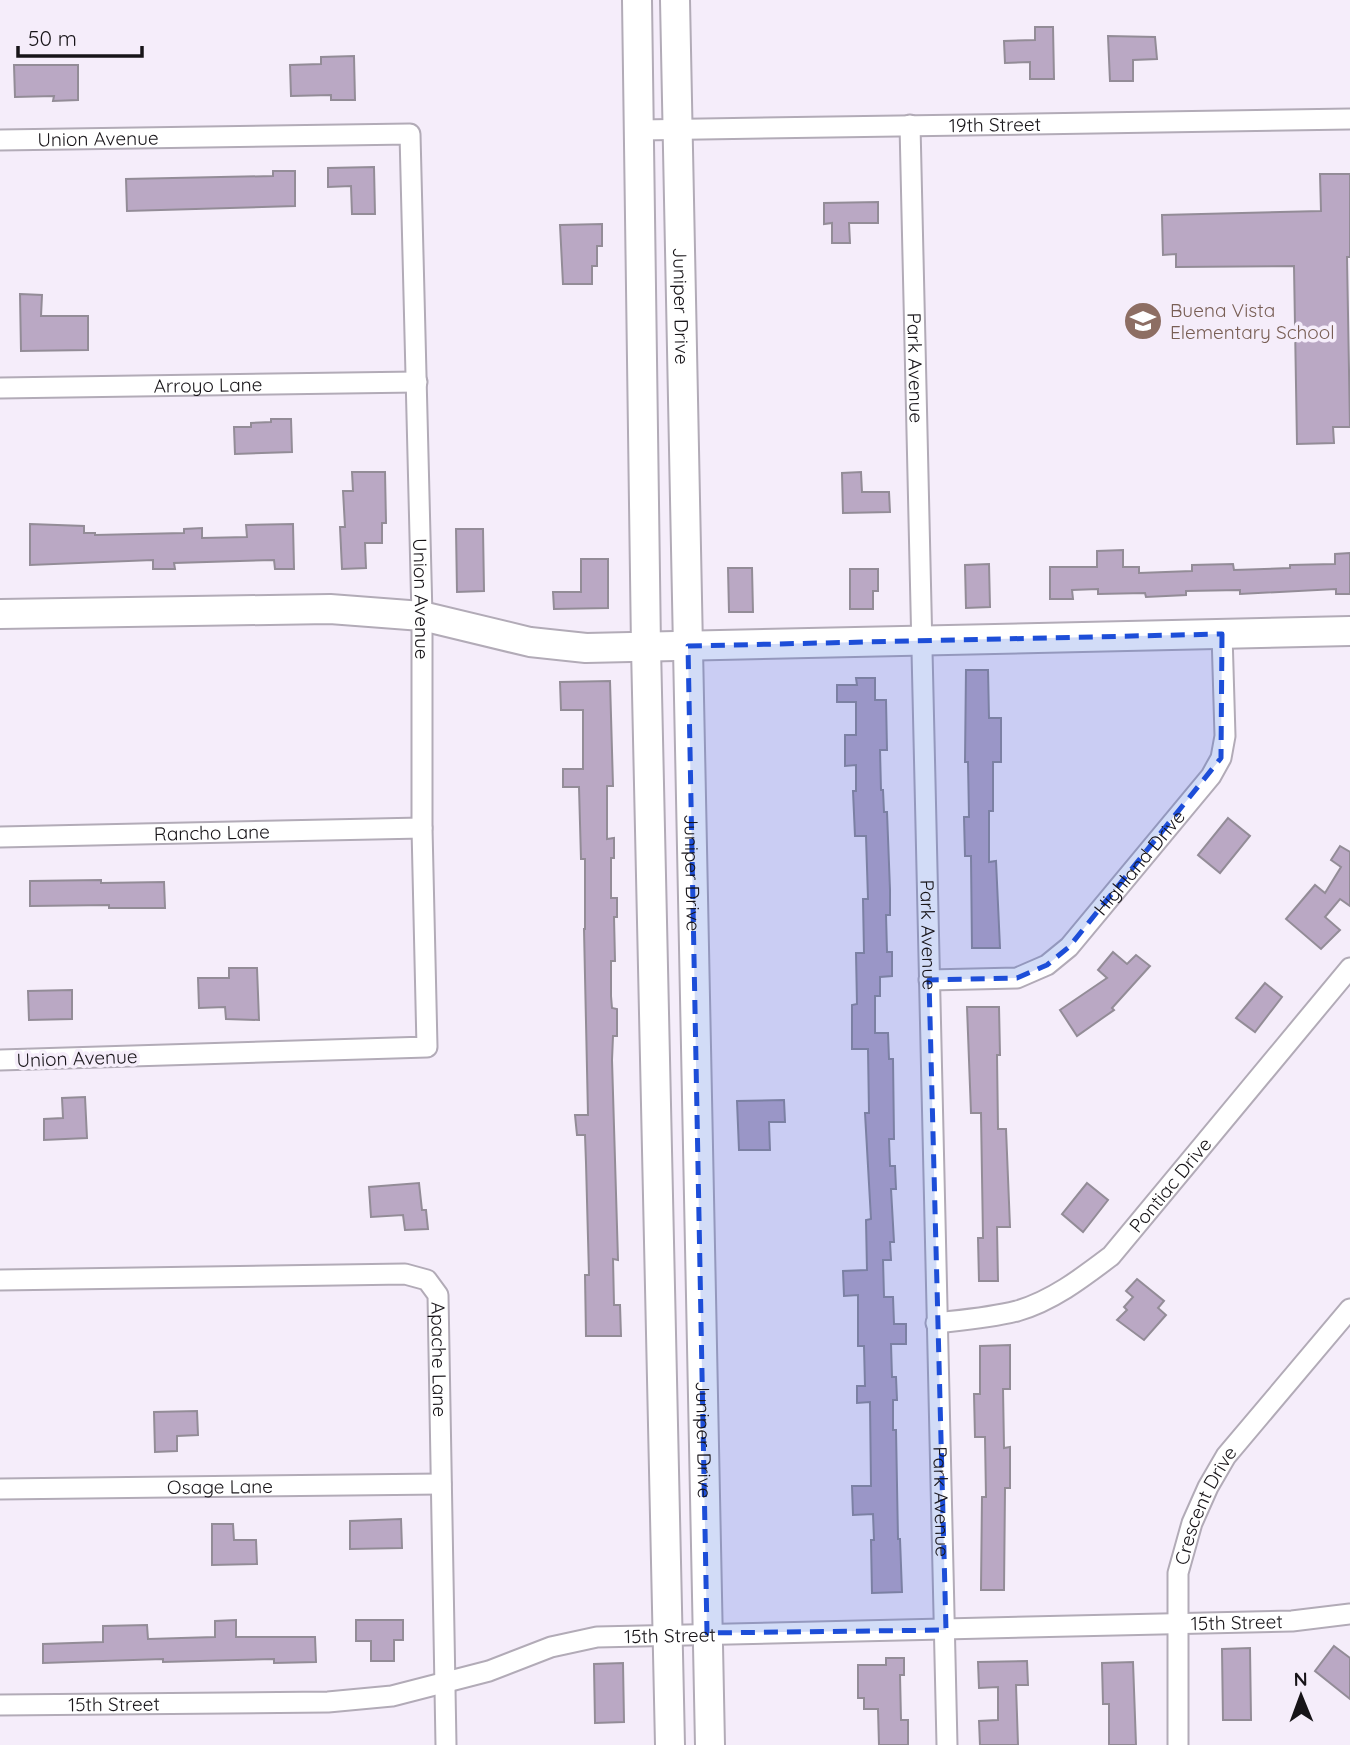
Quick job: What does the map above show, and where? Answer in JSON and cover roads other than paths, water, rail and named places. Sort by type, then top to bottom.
[{"type":"street","name":"Juniper Drive","points":[[637,0],[646,647],[670,1745]]},
{"type":"street","name":"Juniper Drive","points":[[675,0],[709,1745]]},
{"type":"street","name":"19th Street","points":[[640,131],[1350,119]]},
{"type":"street","name":"Park Avenue","points":[[911,125],[947,1745]]},
{"type":"street","name":"Union Avenue","points":[[0,140],[410,134],[422,616],[422,828],[428,1047],[0,1060]]},
{"type":"street","name":"Arroyo Lane","points":[[0,388],[416,382]]},
{"type":"street","points":[[0,614],[330,609],[422,616],[530,642],[586,648],[1350,631]]},
{"type":"street","name":"Highland Drive","points":[[929,980],[1017,978],[1047,965],[1069,947],[1211,776],[1221,758],[1225,736],[1222,634]]},
{"type":"street","name":"Rancho Lane","points":[[0,837],[422,828]]},
{"type":"street","name":"Pontiac Drive","points":[[936,1323],[1019,1310],[1051,1297],[1111,1256],[1350,968]]},
{"type":"street","points":[[657,1139],[699,1139]]},
{"type":"street","name":"Apache Lane","points":[[0,1280],[405,1274],[427,1280],[438,1295],[446,1745]]},
{"type":"street","name":"Crescent Drive","points":[[1178,1745],[1178,1573],[1192,1523],[1226,1456],[1350,1309]]},
{"type":"street","name":"Osage Lane","points":[[0,1489],[441,1484]]},
{"type":"street","name":"15th Street","points":[[0,1705],[328,1702],[392,1696],[489,1671],[551,1647],[597,1637],[1292,1621],[1350,1614]]},
{"type":"place","name":"Buena Vista Elementary School","points":[[1143,321]]}]
